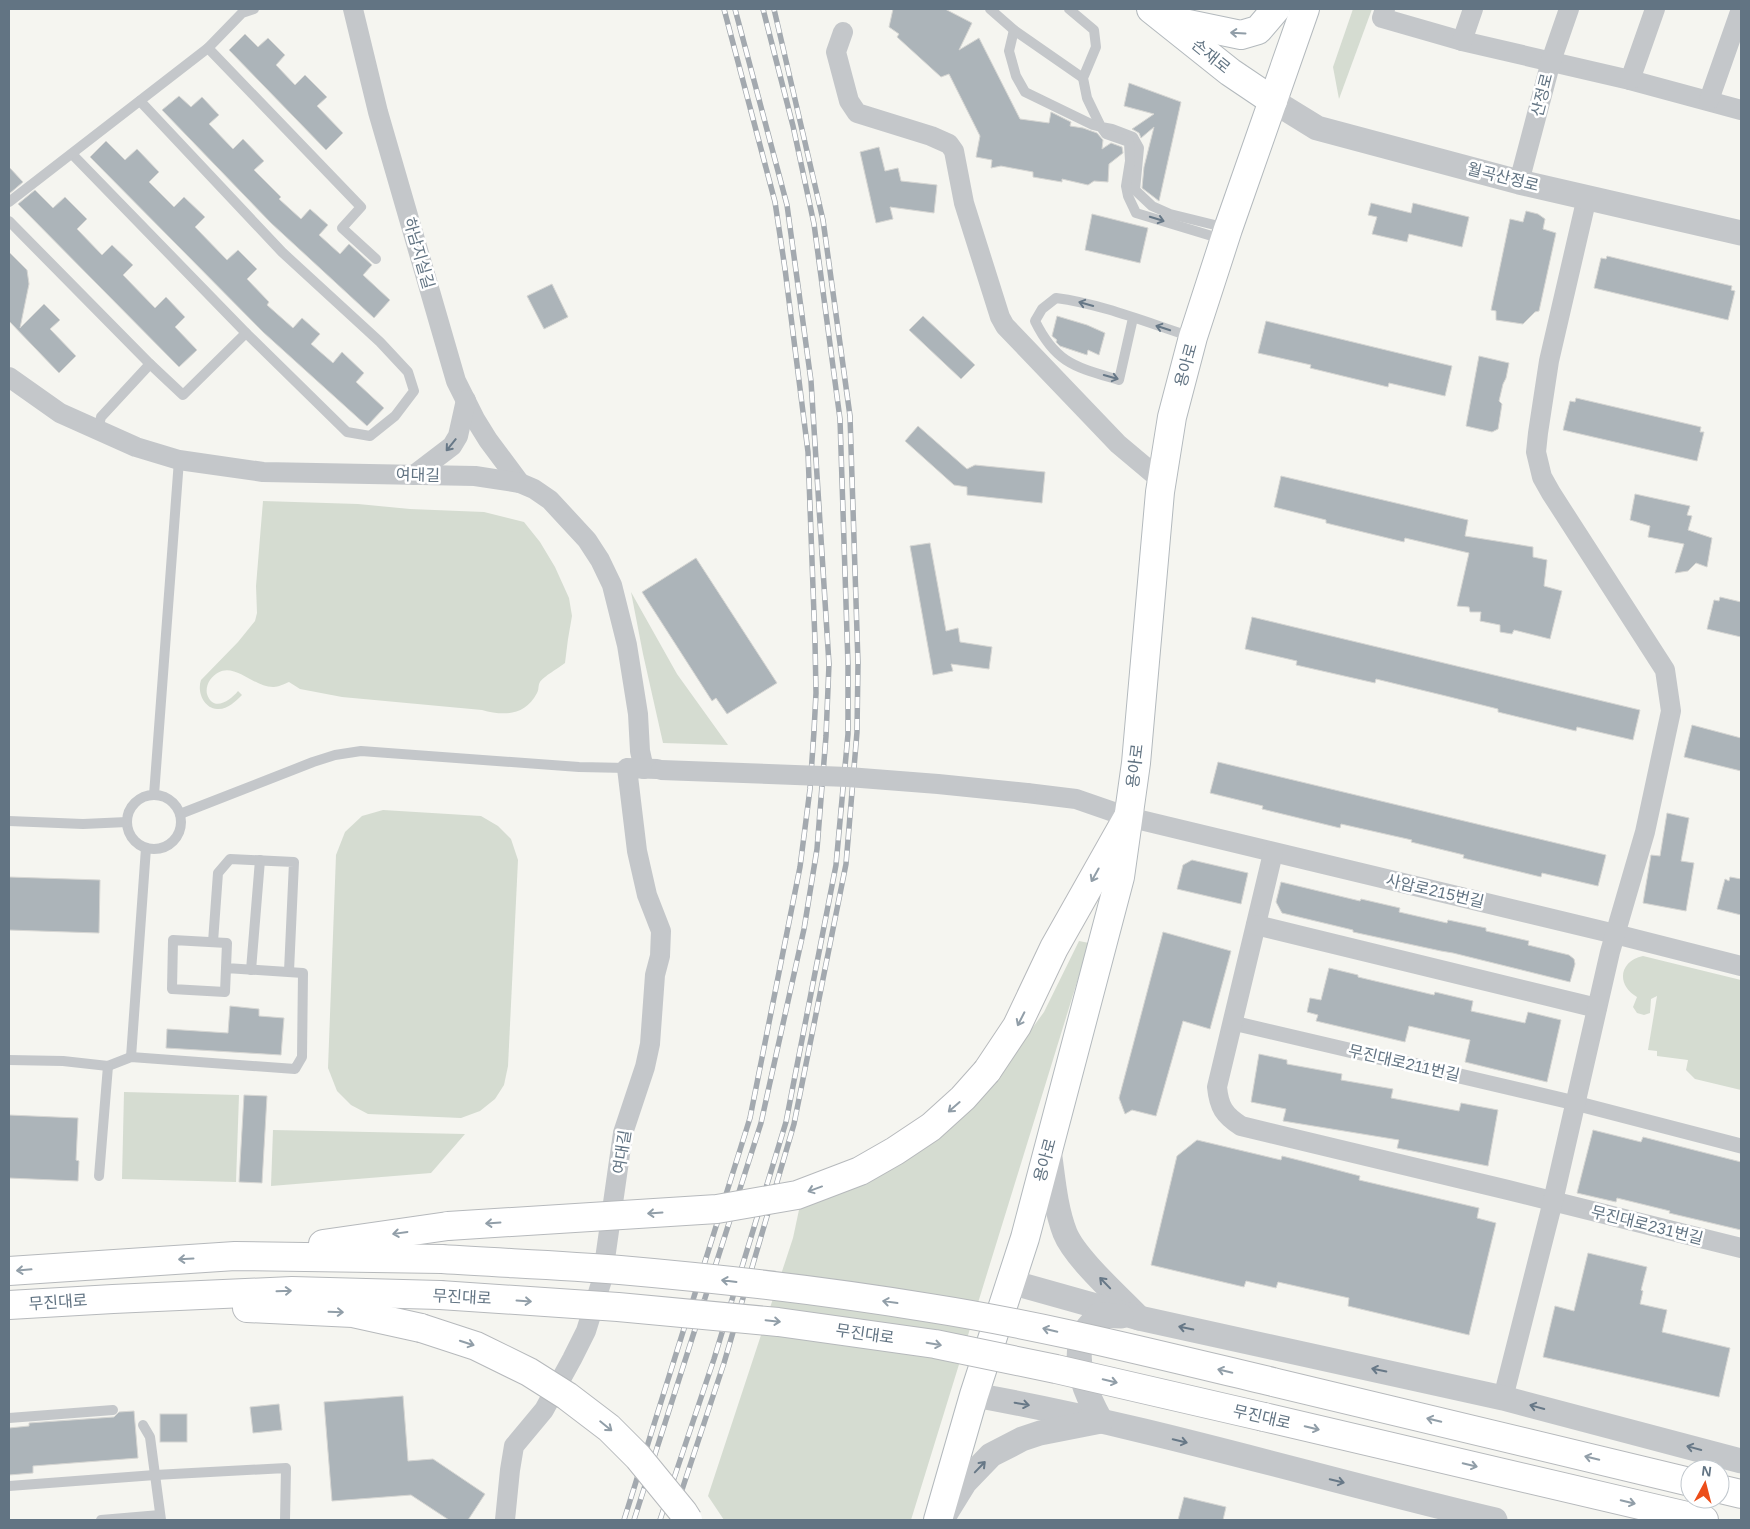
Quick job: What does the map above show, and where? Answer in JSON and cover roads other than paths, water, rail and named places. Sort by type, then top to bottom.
[{"type":"main road","points":[[1158,14],[1241,35],[1258,30],[1276,9]]},
{"type":"main road","name":"용아로","points":[[940,1520],[974,1395],[1025,1238],[1120,877],[1136,763],[1162,481],[1172,417],[1193,337],[1305,9]]},
{"type":"main road","name":"손재로","points":[[1158,14],[1230,72],[1273,101]]},
{"type":"main road","points":[[9,1271],[235,1256],[448,1226],[717,1209],[797,1195],[860,1171],[931,1127],[964,1098],[987,1071],[1017,1026],[1054,948],[1128,817]]},
{"type":"main road","points":[[235,1256],[442,1259],[618,1270],[696,1277],[932,1308],[1041,1328],[1680,1480]]},
{"type":"main road","name":"무진대로","points":[[9,1306],[113,1298],[292,1291],[440,1295],[618,1306],[768,1321],[935,1344],[1056,1369],[1704,1520]]},
{"type":"main road","points":[[113,1298],[262,1310],[353,1313],[420,1328],[476,1346],[529,1372],[567,1396],[609,1428],[638,1457],[688,1520]]},
{"type":"street","name":"하남지실길","points":[[353,9],[378,112],[456,381],[488,440],[520,483]]},
{"type":"street","points":[[1385,9],[1382,18],[1462,41],[1630,80],[1741,110]]},
{"type":"street","points":[[1462,41],[1472,9]]},
{"type":"street","name":"산정로","points":[[1520,182],[1550,62],[1569,9]]},
{"type":"street","points":[[1630,80],[1655,9]]},
{"type":"street","points":[[1709,100],[1741,9]]},
{"type":"street","points":[[843,32],[836,52],[849,101],[856,113],[931,136],[949,144],[954,151],[964,203],[1000,317],[1005,326],[1118,444],[1162,481]]},
{"type":"street","name":"월곡산정로","points":[[1273,101],[1317,128],[1520,182],[1741,233]]},
{"type":"street","points":[[1503,1398],[1553,1201],[1615,934],[1645,832],[1671,711],[1664,670],[1551,493],[1542,477],[1536,452],[1549,361],[1587,197]]},
{"type":"street","name":"여대길","points":[[9,377],[60,413],[136,447],[179,460],[263,472],[475,476],[520,483],[534,489],[550,500],[568,518],[587,540],[612,585],[627,645],[638,714],[640,751],[644,769],[637,851],[647,895],[661,931],[660,956],[655,975],[650,1044],[645,1067],[623,1133],[602,1280],[586,1331],[572,1359],[544,1410],[514,1446],[505,1520]]},
{"type":"street","points":[[414,475],[452,446],[458,436],[466,400]]},
{"type":"street","name":"사암로215번길","points":[[644,769],[858,778],[938,784],[1076,799],[1128,817],[1741,966]]},
{"type":"street","points":[[1273,853],[1217,1087],[1218,1099],[1223,1110],[1231,1120],[1241,1126],[1553,1201]]},
{"type":"street","points":[[1256,925],[1597,1008]]},
{"type":"street","name":"무진대로211번길","points":[[1232,1023],[1575,1103],[1741,1146]]},
{"type":"street","points":[[1049,1146],[1057,1202],[1066,1235],[1082,1259],[1139,1318]]},
{"type":"street","name":"무진대로231번길","points":[[1553,1201],[1741,1248]]},
{"type":"street","points":[[1011,1282],[1139,1318],[1503,1398],[1741,1461]]},
{"type":"street","points":[[1101,1421],[1084,1387],[1079,1354],[1085,1332],[1099,1315],[1139,1318]]},
{"type":"street","points":[[974,1395],[1101,1421],[1485,1519]]},
{"type":"street","points":[[940,1520],[965,1482],[991,1455],[1022,1439],[1040,1433],[1101,1421]]},
{"type":"lane","points":[[9,202],[208,48],[242,13],[254,9]]},
{"type":"lane","points":[[990,9],[1014,30],[1083,78]]},
{"type":"lane","points":[[1069,9],[1094,30],[1096,47],[1083,78],[1087,98],[1107,130],[1129,142],[1130,162],[1126,186],[1128,196],[1136,213],[1227,234]]},
{"type":"lane","points":[[1014,30],[1009,51],[1016,76],[1025,92],[1093,125],[1133,137],[1139,148],[1135,190],[1152,206],[1227,234]]},
{"type":"lane","points":[[208,48],[362,206],[342,228],[376,259]]},
{"type":"lane","points":[[72,154],[246,333],[347,432],[370,436],[395,416],[414,391],[408,372],[380,342],[282,252],[140,101]]},
{"type":"lane","points":[[9,220],[183,396],[246,333]]},
{"type":"lane","points":[[1133,318],[1119,380],[1068,362],[1050,347],[1035,321],[1042,308],[1056,298],[1074,300],[1133,318],[1193,337]]},
{"type":"lane","points":[[98,430],[101,417],[150,364]]},
{"type":"lane","points":[[154,795],[179,460]]},
{"type":"lane","points":[[180,814],[313,762],[335,755],[361,751],[580,767],[644,769]]},
{"type":"lane","points":[[146,796],[163,796],[176,806],[180,814],[182,822],[176,838],[163,848],[146,848],[132,838],[127,822],[128,814],[132,806],[146,796]]},
{"type":"lane","points":[[9,821],[83,824],[127,822]]},
{"type":"lane","points":[[132,1057],[146,848]]},
{"type":"lane","points":[[214,942],[218,873],[230,859],[294,862],[289,971]]},
{"type":"lane","points":[[251,970],[260,860]]},
{"type":"lane","points":[[173,940],[227,943],[226,968],[225,992],[172,989],[173,940]]},
{"type":"lane","points":[[9,1060],[63,1061],[108,1066],[132,1057],[295,1069],[302,1057],[303,973],[226,968]]},
{"type":"lane","points":[[99,1176],[108,1066]]},
{"type":"lane","points":[[9,1418],[113,1410]]},
{"type":"lane","points":[[101,1520],[160,1518],[150,1437],[143,1425]]},
{"type":"lane","points":[[9,1486],[155,1474],[286,1468],[285,1520]]},
{"type":"railway","points":[[624,1520],[750,1118],[800,867],[810,789],[814,731],[816,693],[815,642],[808,452],[775,202],[724,9]]},
{"type":"railway","points":[[634,1520],[761,1123],[804,929],[817,849],[826,736],[829,664],[811,381],[787,205],[735,9]]},
{"type":"railway","points":[[660,1520],[714,1359],[786,1122],[836,865],[848,734],[848,665],[840,419],[814,224],[793,126],[763,9]]},
{"type":"railway","points":[[672,1520],[724,1363],[794,1124],[846,864],[857,732],[858,663],[850,416],[823,220],[774,9]]}]
